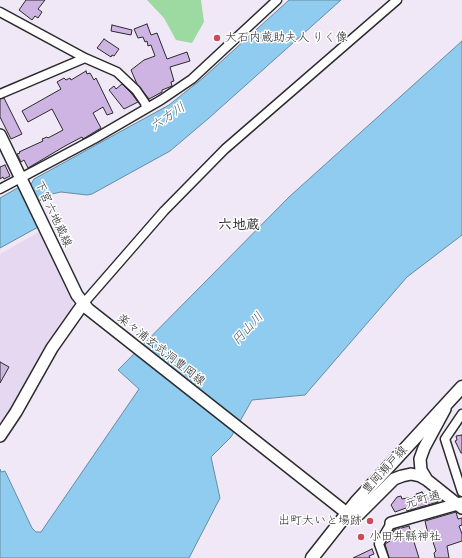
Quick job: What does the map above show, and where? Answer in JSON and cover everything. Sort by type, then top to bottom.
[{"type":"main road","name":"下宮六地蔵線","points":[[0,135],[75,292],[86,306]]},
{"type":"main road","points":[[0,436],[16,412],[52,348],[86,306]]},
{"type":"main road","name":"楽々浦玄武洞豊岡線","points":[[86,306],[343,510]]},
{"type":"main road","name":"豊岡瀬戸線","points":[[312,558],[343,510],[462,387]]},
{"type":"main road","points":[[428,480],[420,466],[421,455],[449,401]]},
{"type":"main road","points":[[343,510],[353,516],[362,512],[390,483],[398,477],[406,475],[416,475],[428,480],[459,502]]},
{"type":"main road","name":"元町通","points":[[390,523],[459,502]]},
{"type":"street","points":[[0,189],[22,180],[94,139],[161,100],[192,79],[277,0]]},
{"type":"street","points":[[86,306],[164,211],[225,149],[397,0]]},
{"type":"street","points":[[0,12],[85,58],[117,72],[136,90],[145,103],[146,108]]},
{"type":"street","points":[[0,94],[85,58]]},
{"type":"street","points":[[462,414],[445,438],[462,492]]},
{"type":"street","points":[[384,558],[379,544],[390,523]]},
{"type":"shaded area","points":[[42,230],[72,292],[73,306],[71,313],[0,430],[0,254]]},
{"type":"green space","points":[[147,0],[201,0],[204,22],[192,43],[176,40],[164,18]]},
{"type":"water","name":"六方川","points":[[289,0],[341,0],[170,151],[92,194],[87,195],[61,192],[47,195],[37,203],[40,226],[0,248],[0,198],[21,186],[29,188],[34,179],[169,105],[203,78]]},
{"type":"water","name":"円山川","points":[[462,41],[462,235],[407,277],[305,395],[252,400],[231,437],[211,457],[220,498],[189,558],[0,558],[0,469],[1,472],[5,471],[32,528],[36,532],[41,532],[139,389],[118,370],[289,197]]},
{"type":"building","points":[[26,0],[45,0],[38,9],[42,12],[38,18],[35,16],[32,20],[19,10]]},
{"type":"building","points":[[147,24],[151,35],[157,33],[167,59],[187,52],[190,61],[170,67],[174,81],[171,82],[172,86],[162,90],[162,92],[149,99],[137,84],[131,70],[144,60],[155,56],[151,45],[148,46],[147,41],[145,42],[143,37],[138,38],[134,29]]},
{"type":"building","points":[[112,25],[132,30],[131,35],[111,31]]},
{"type":"building","points":[[104,39],[119,49],[114,56],[112,55],[111,57],[97,48]]},
{"type":"building","points":[[86,71],[87,74],[90,73],[94,80],[96,78],[113,113],[107,115],[103,107],[93,113],[101,128],[83,139],[82,137],[65,146],[28,168],[24,160],[21,162],[17,154],[43,141],[42,139],[48,138],[63,130],[52,109],[28,122],[22,111],[61,89],[57,82],[64,78],[66,80],[70,78],[71,80]]},
{"type":"building","points":[[122,84],[138,102],[124,109],[109,90],[114,86],[116,89]]},
{"type":"building","points":[[4,98],[22,134],[11,139],[0,117],[0,99]]},
{"type":"building","points":[[5,165],[10,176],[0,179],[0,167]]},
{"type":"building","points":[[0,362],[9,367],[0,383]]},
{"type":"building","points":[[462,435],[461,453],[455,441],[457,440],[456,436]]},
{"type":"building","points":[[422,492],[425,496],[436,496],[438,502],[407,511],[406,508],[395,512],[391,505],[397,497],[401,496],[402,499],[417,496],[416,494]]},
{"type":"building","points":[[456,512],[458,519],[462,518],[462,525],[459,526],[462,534],[462,541],[447,546],[449,558],[435,558],[434,553],[436,551],[430,533],[428,534],[425,521]]},
{"type":"building","points":[[409,526],[419,558],[389,558],[385,544],[390,541],[389,538],[391,534],[393,534],[394,530]]},
{"type":"building","points":[[372,549],[374,554],[369,556],[370,558],[353,558]]},
{"type":"place","name":"大石内蔵助夫人 りく像","points":[[217,38]]},
{"type":"place","name":"出町大いと場跡","points":[[370,521]]},
{"type":"place","name":"小田井縣神社","points":[[361,537]]},
{"type":"district","name":"六地蔵","points":[[239,225]]}]
